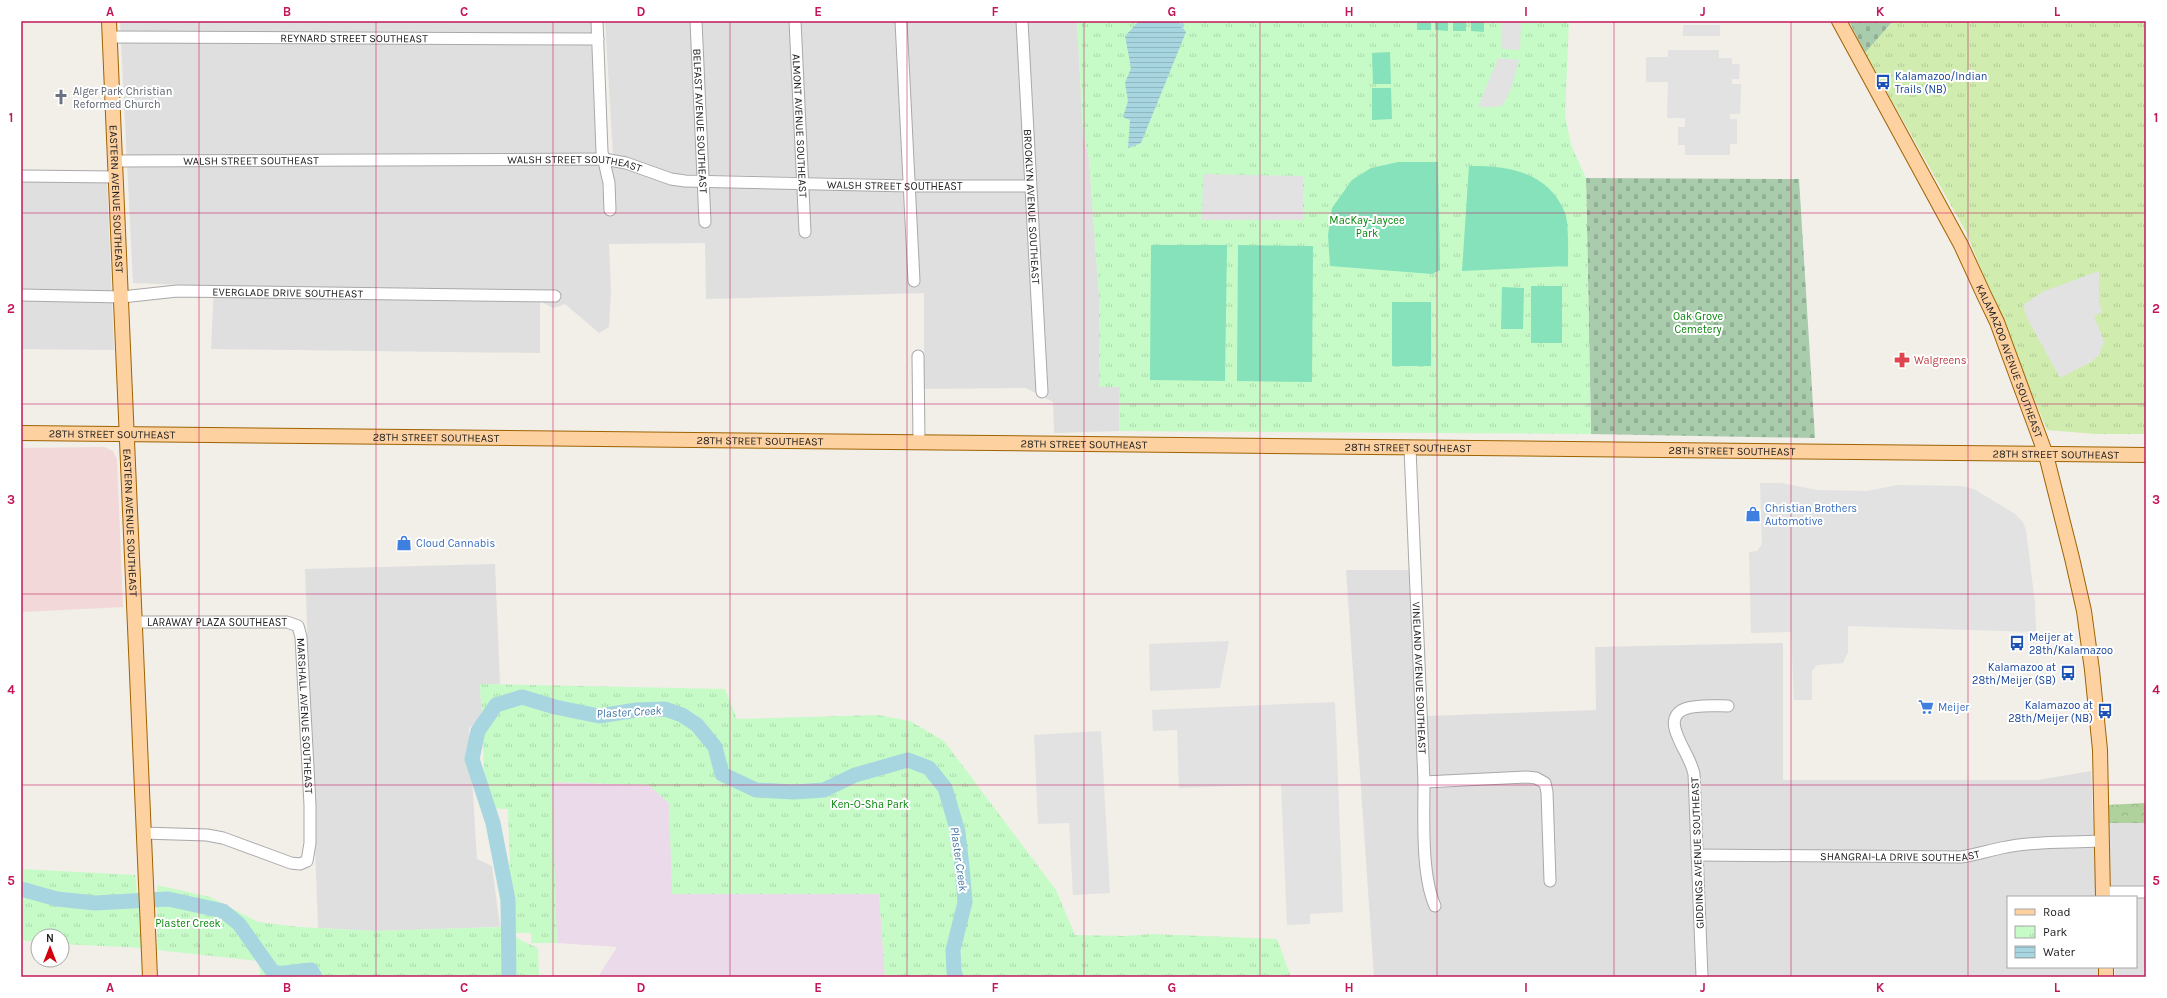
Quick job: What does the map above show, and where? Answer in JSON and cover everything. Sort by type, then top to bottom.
[{"type":"main road","name":"EASTERN AVENUE SOUTHEAST","points":[[109,21],[128,433],[150,977]]},
{"type":"main road","name":"KALAMAZOO AVENUE SOUTHEAST","points":[[1839,21],[1961,245],[1997,322],[2046,455],[2084,611],[2092,670],[2100,750],[2100,842],[2103,894]]},
{"type":"main road","name":"28TH STREET SOUTHEAST","points":[[21,432],[2146,455]]},
{"type":"street","points":[[597,21],[602,152],[609,183],[610,210]]},
{"type":"street","name":"BELFAST AVENUE SOUTHEAST","points":[[696,21],[705,222]]},
{"type":"street","name":"ALMONT AVENUE SOUTHEAST","points":[[795,21],[805,232]]},
{"type":"street","points":[[901,21],[914,282]]},
{"type":"street","name":"BROOKLYN AVENUE SOUTHEAST","points":[[1022,21],[1042,392]]},
{"type":"street","name":"REYNARD STREET SOUTHEAST","points":[[110,37],[598,38]]},
{"type":"street","name":"WALSH STREET SOUTHEAST","points":[[116,161],[604,159],[646,168],[671,179],[704,182],[909,186],[1030,186]]},
{"type":"street","points":[[21,176],[116,177]]},
{"type":"street","name":"EVERGLADE DRIVE SOUTHEAST","points":[[21,295],[122,297],[176,291],[555,296]]},
{"type":"street","points":[[918,356],[919,442]]},
{"type":"street","name":"VINELAND AVENUE SOUTHEAST","points":[[1410,448],[1424,782],[1424,833],[1429,893],[1435,906]]},
{"type":"street","name":"LARAWAY PLAZA SOUTHEAST","points":[[135,622],[287,622],[298,626]]},
{"type":"street","name":"MARSHALL AVENUE SOUTHEAST","points":[[144,833],[207,835],[223,838],[291,863],[300,864],[307,861],[310,843],[310,806],[301,636],[298,626]]},
{"type":"street","name":"GIDDINGS AVENUE SOUTHEAST","points":[[1702,977],[1694,774],[1691,762],[1677,737],[1674,726],[1677,715],[1683,708],[1692,705],[1728,706]]},
{"type":"street","points":[[1424,782],[1526,777],[1536,778],[1545,783],[1547,792],[1550,881]]},
{"type":"street","name":"SHANGRAI-LA DRIVE SOUTHEAST","points":[[1697,855],[1961,857],[1978,855],[2001,848],[2032,844],[2100,842]]},
{"type":"street","points":[[2103,894],[2146,892]]},
{"type":"shaded area","points":[[120,21],[591,21],[598,167],[625,167],[729,187],[1023,192],[1022,182],[681,174],[659,172],[636,160],[613,155],[605,21],[1077,21],[1083,131],[1089,159],[1099,296],[1099,387],[1120,387],[1119,431],[1054,433],[1053,402],[1026,388],[924,389],[924,293],[706,299],[705,243],[609,244],[611,291],[609,327],[599,333],[565,304],[553,308],[540,301],[540,353],[211,349],[214,286],[133,283]]},
{"type":"shaded area","points":[[1502,21],[1521,21],[1520,50],[1501,49]]},
{"type":"shaded area","points":[[1683,25],[1720,25],[1720,36],[1683,36]]},
{"type":"shaded area","points":[[1668,50],[1719,50],[1719,58],[1732,58],[1732,64],[1740,64],[1739,79],[1732,79],[1732,84],[1741,84],[1740,114],[1730,114],[1730,119],[1737,119],[1737,144],[1730,144],[1730,155],[1685,155],[1685,145],[1678,145],[1678,127],[1685,127],[1685,118],[1667,118],[1668,82],[1646,82],[1646,57],[1668,57]]},
{"type":"shaded area","points":[[1498,58],[1519,60],[1511,89],[1503,105],[1495,107],[1478,107]]},
{"type":"shaded area","points":[[1203,174],[1303,176],[1303,220],[1202,220]]},
{"type":"shaded area","points":[[21,181],[107,182],[114,350],[21,349]]},
{"type":"shaded area","points":[[2099,271],[2099,302],[2102,312],[2094,316],[2104,341],[2099,355],[2091,362],[2060,378],[2027,318],[2023,305],[2042,292]]},
{"type":"shaded area","points":[[104,447],[113,451],[117,460],[123,607],[21,612],[21,448]]},
{"type":"shaded area","points":[[1760,483],[1781,483],[1817,490],[1867,491],[1898,485],[1962,486],[1974,489],[2015,514],[2023,522],[2026,531],[2035,603],[2036,632],[1848,626],[1848,652],[1843,663],[1817,665],[1812,671],[1812,700],[1794,700],[1791,632],[1751,633],[1749,552],[1757,551],[1762,544]]},
{"type":"shaded area","points":[[495,564],[500,684],[480,684],[482,717],[469,728],[477,859],[492,866],[500,927],[375,931],[318,928],[305,569]]},
{"type":"shaded area","points":[[1346,570],[1420,570],[1427,716],[1596,710],[1595,647],[1783,643],[1783,780],[2038,780],[2091,771],[2096,896],[2007,896],[2007,968],[2099,968],[2100,977],[1374,977]]},
{"type":"shaded area","points":[[1229,641],[1220,688],[1150,691],[1149,644]]},
{"type":"shaded area","points":[[1335,702],[1343,912],[1310,914],[1310,924],[1287,925],[1281,784],[1179,788],[1177,730],[1153,731],[1152,710]]},
{"type":"shaded area","points":[[1101,731],[1110,893],[1073,895],[1069,823],[1038,824],[1034,735]]},
{"type":"shaded area","points":[[551,782],[649,785],[669,803],[673,894],[879,894],[885,977],[598,977],[617,947],[557,943]]},
{"type":"shaded area","points":[[2108,823],[2146,823],[2146,977],[2115,977],[2115,968],[2137,968],[2137,896],[2111,896]]},
{"type":"green space","name":"MacKay-Jaycee Park","points":[[1077,21],[1569,21],[1565,115],[1571,145],[1586,178],[1591,434],[1119,431],[1120,387],[1099,387],[1099,296],[1089,159],[1083,131]]},
{"type":"green space","points":[[1417,21],[1431,21],[1431,30],[1417,30]]},
{"type":"green space","points":[[1435,21],[1448,21],[1448,31],[1435,30]]},
{"type":"green space","points":[[1453,21],[1466,21],[1466,31],[1453,31]]},
{"type":"green space","points":[[1471,21],[1484,21],[1484,32],[1471,31]]},
{"type":"green space","points":[[1849,21],[1893,21],[1865,53]]},
{"type":"green space","points":[[1893,21],[2146,21],[2146,434],[2096,434],[2047,430],[1966,232],[1865,53]]},
{"type":"green space","points":[[1390,52],[1391,84],[1373,84],[1372,53]]},
{"type":"green space","points":[[1372,88],[1391,88],[1392,119],[1372,120]]},
{"type":"green space","points":[[1398,162],[1438,162],[1440,270],[1432,274],[1330,266],[1328,235],[1332,208],[1352,180],[1371,168]]},
{"type":"green space","points":[[1469,166],[1498,167],[1512,170],[1526,174],[1549,188],[1558,199],[1565,213],[1568,239],[1568,266],[1462,271]]},
{"type":"green space","name":"Oak Grove Cemetery","points":[[1586,178],[1799,179],[1815,438],[1591,434]]},
{"type":"green space","points":[[1151,245],[1227,245],[1225,381],[1150,380]]},
{"type":"green space","points":[[1238,245],[1313,246],[1312,382],[1237,381]]},
{"type":"green space","points":[[1531,286],[1562,286],[1562,343],[1531,343]]},
{"type":"green space","points":[[1502,287],[1524,288],[1523,329],[1501,329]]},
{"type":"green space","points":[[1392,302],[1431,302],[1431,366],[1392,366]]},
{"type":"green space","name":"Ken-O-Sha Park","points":[[480,684],[725,689],[737,719],[878,715],[910,721],[944,741],[1056,890],[1075,935],[1126,936],[1151,934],[1277,939],[1291,977],[885,977],[879,894],[672,894],[669,803],[649,785],[552,782],[557,943],[531,943],[531,933],[512,933],[508,809],[486,808]]},
{"type":"green space","points":[[2146,803],[2146,823],[2108,823],[2106,805]]},
{"type":"green space","name":"Plaster Creek","points":[[21,869],[135,875],[143,948],[70,944],[70,928],[30,928],[30,941],[21,940]]},
{"type":"green space","name":"Plaster Creek","points":[[157,885],[210,897],[258,922],[299,927],[375,931],[500,927],[522,941],[538,948],[539,977],[261,977],[258,961],[157,950]]},
{"type":"water","points":[[1139,21],[1178,21],[1186,32],[1141,143],[1128,148],[1130,120],[1123,117],[1128,101],[1125,83],[1131,68],[1125,36]]},
{"type":"waterway","points":[[1182,21],[1182,27]]},
{"type":"waterway","name":"Plaster Creek","points":[[509,977],[508,900],[493,823],[472,759],[478,731],[496,705],[522,697],[555,707],[599,716],[637,710],[665,709],[682,715],[697,725],[715,747],[722,774],[756,790],[794,792],[824,790],[855,775],[908,760],[929,768],[945,788],[958,832],[965,902],[953,950],[954,972],[956,977]]},
{"type":"waterway","name":"Plaster Creek","points":[[21,889],[57,899],[95,903],[168,899],[223,911],[239,924],[273,972],[287,973],[311,970],[315,977]]},
{"type":"place","name":"Kalamazoo/Indian Trails (NB)","points":[[1883,82]]},
{"type":"place","name":"Alger Park Christian Reformed Church","points":[[61,97]]},
{"type":"place","name":"Walgreens","points":[[1902,360]]},
{"type":"place","name":"Christian Brothers Automotive","points":[[1753,514]]},
{"type":"place","name":"Cloud Cannabis","points":[[404,543]]},
{"type":"place","name":"Meijer at 28th/Kalamazoo","points":[[2017,643]]},
{"type":"place","name":"Kalamazoo at 28th/Meijer (SB)","points":[[2068,673]]},
{"type":"place","name":"Meijer","points":[[1926,707]]},
{"type":"place","name":"Kalamazoo at 28th/Meijer (NB)","points":[[2105,711]]}]
